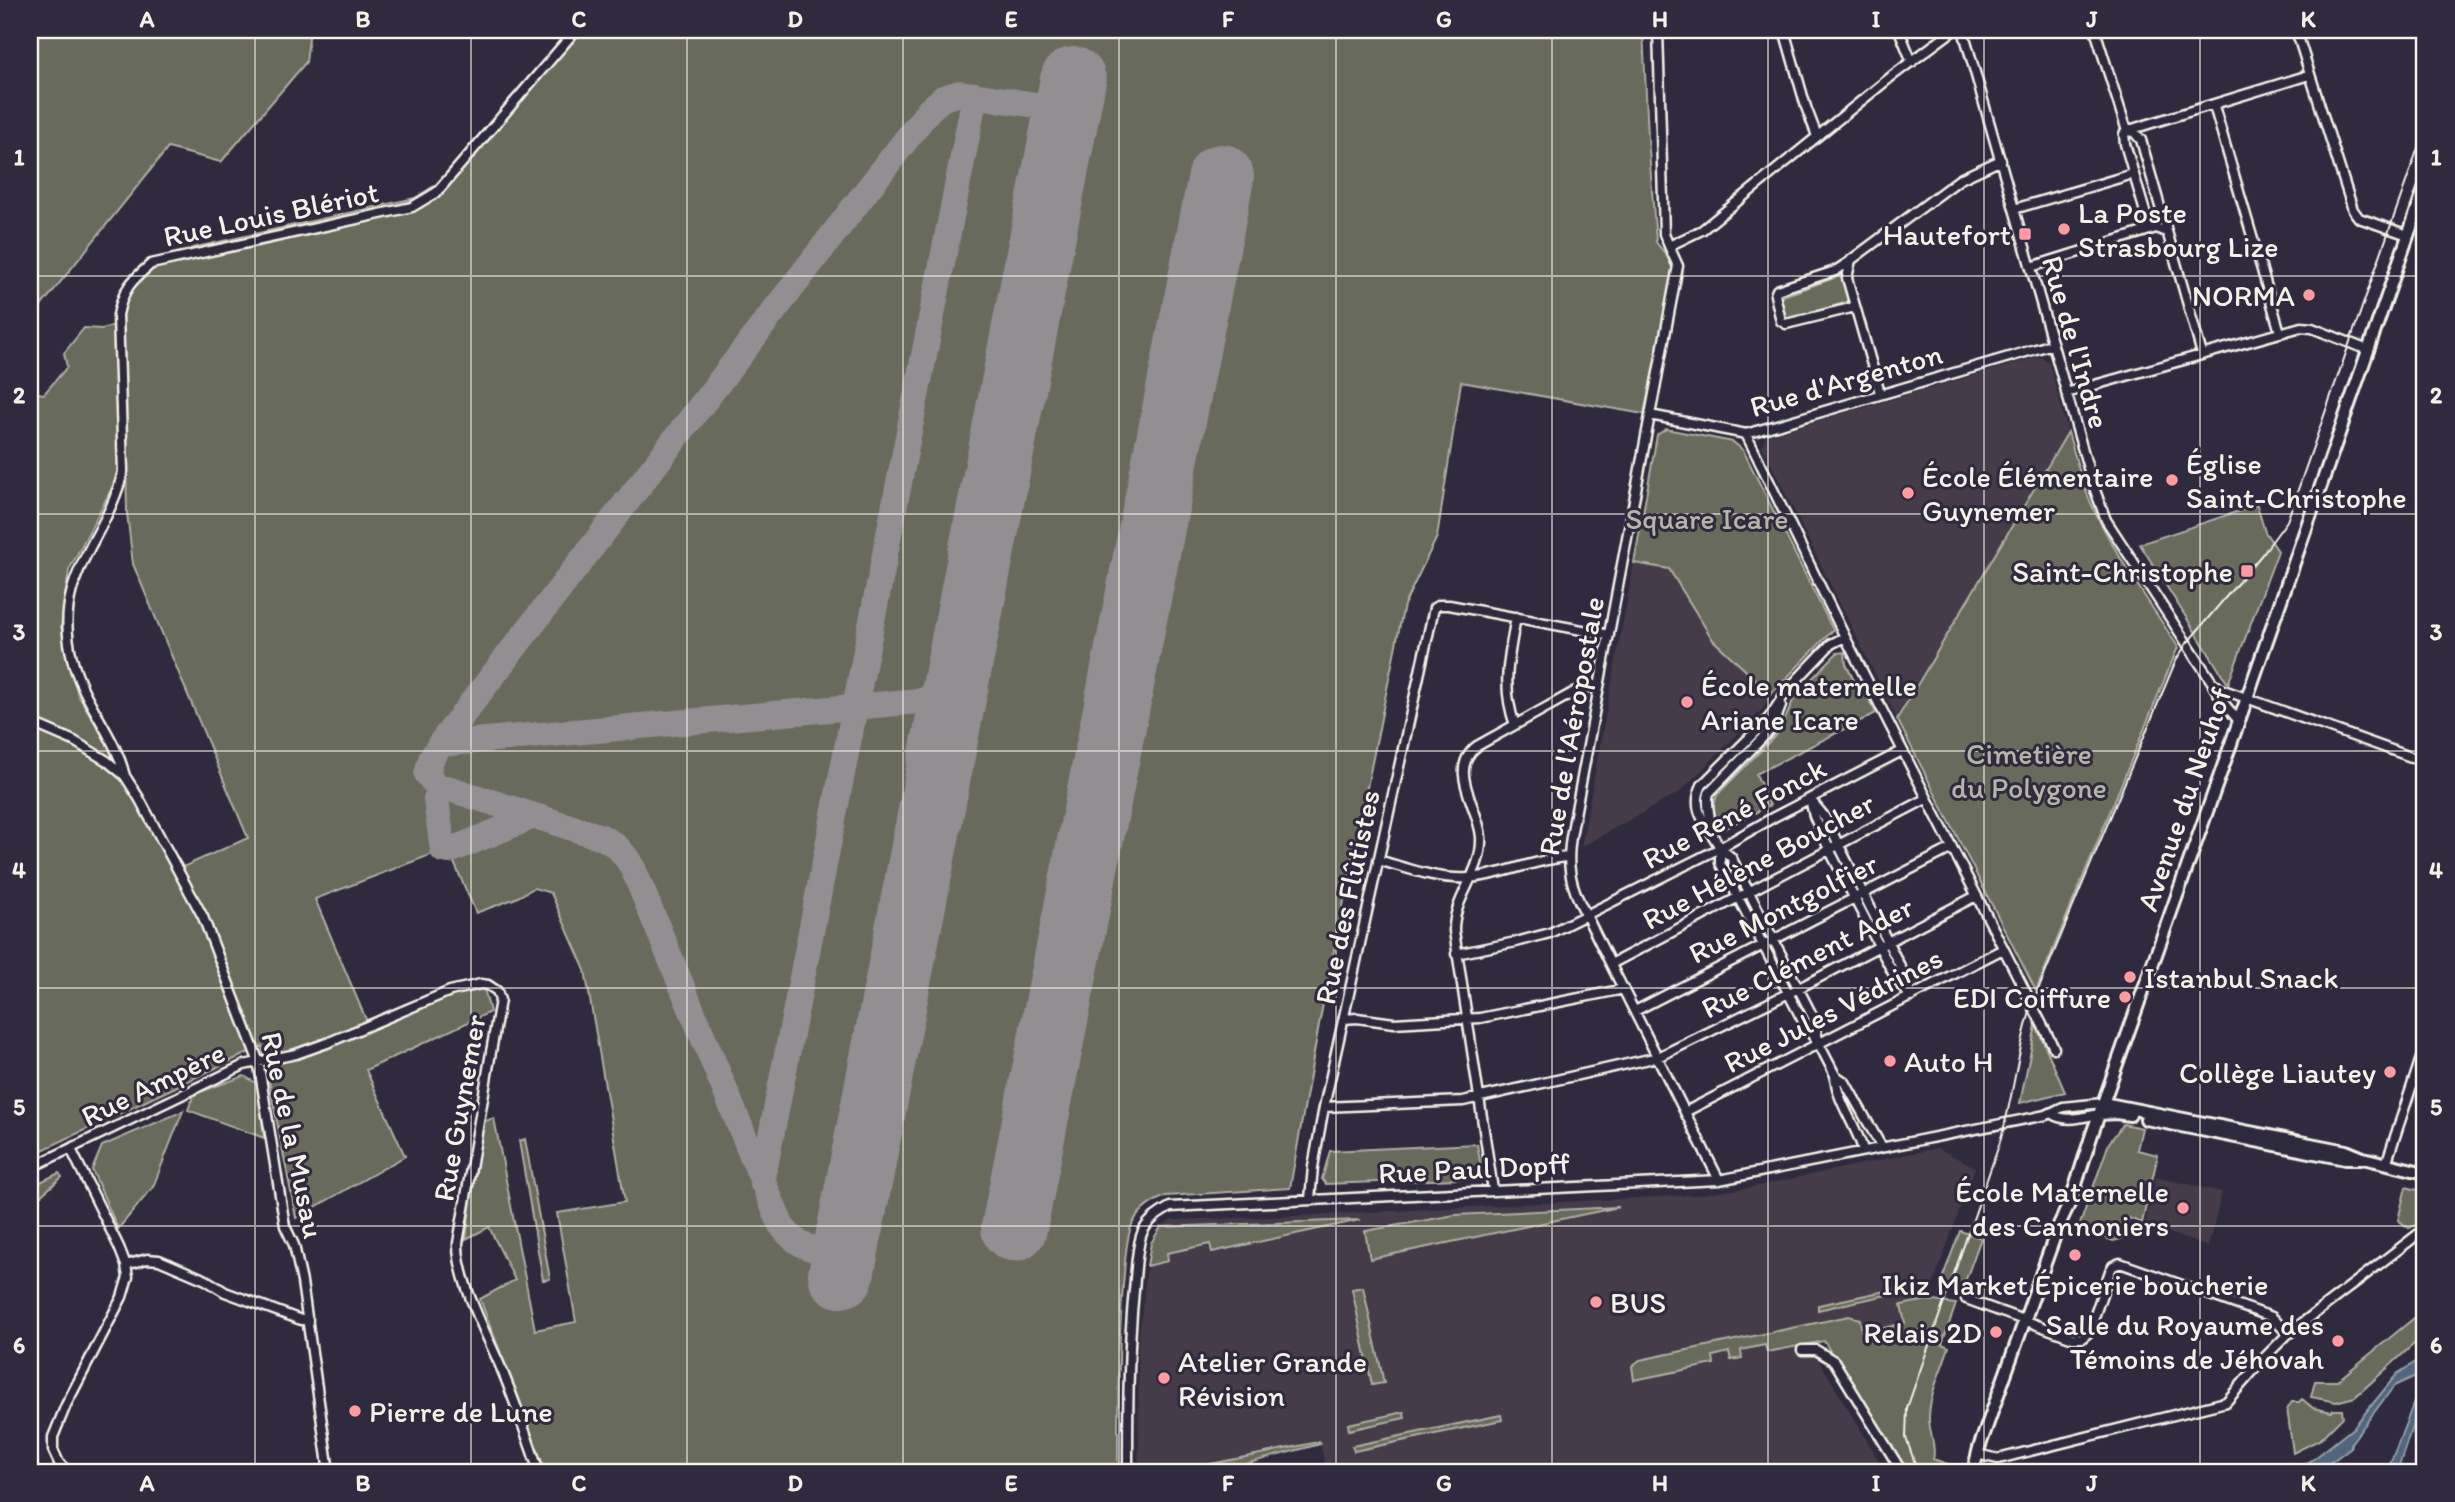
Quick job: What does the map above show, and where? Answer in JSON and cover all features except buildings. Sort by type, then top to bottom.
[{"type":"street","name":"Rue Louis Blériot","points":[[125,776],[122,763],[86,697],[72,659],[67,624],[71,592],[80,562],[117,494],[123,471],[118,315],[121,297],[131,282],[151,264],[412,207],[437,192],[576,30]]},
{"type":"street","name":"Rue de l'Aéropostale","points":[[1658,30],[1664,234],[1678,266],[1568,857],[1571,881],[1586,914],[1719,1180]]},
{"type":"street","points":[[1784,30],[1817,136]]},
{"type":"street","points":[[1899,30],[1912,62]]},
{"type":"street","points":[[1669,246],[1702,230],[1817,136],[1954,30]]},
{"type":"street","name":"Rue de l'Indre","points":[[1963,30],[2066,393],[2106,520],[2225,706],[2239,721]]},
{"type":"street","points":[[2095,30],[2127,131],[2124,139],[2150,229]]},
{"type":"street","points":[[2296,30],[2353,210],[2359,218],[2408,236]]},
{"type":"street","points":[[2127,131],[2309,75]]},
{"type":"street","points":[[2214,106],[2280,332]]},
{"type":"street","points":[[2127,131],[2134,132],[2141,140],[2202,354]]},
{"type":"street","points":[[1855,307],[1786,324],[1781,321],[1775,295],[1777,290],[1835,271],[1960,179],[2001,160]]},
{"type":"street","points":[[2014,209],[2133,174]]},
{"type":"street","name":"Avenue du Neuhof","points":[[1974,1472],[1987,1426],[2062,1217],[2071,1200],[2425,187]]},
{"type":"street","points":[[2108,243],[2150,229],[2160,229],[2166,233]]},
{"type":"street","points":[[2031,267],[2092,248]]},
{"type":"street","points":[[1851,260],[1847,278],[1880,393]]},
{"type":"street","points":[[2066,393],[2280,332],[2307,327],[2368,350]]},
{"type":"street","name":"Rue d'Argenton","points":[[1650,415],[1746,433],[2053,344]]},
{"type":"street","points":[[1746,433],[1926,799],[2054,1048]]},
{"type":"street","name":"Rue des Flûtistes","points":[[1310,1199],[1324,1107],[1431,618],[1436,606],[1449,605],[1516,617]]},
{"type":"street","points":[[1516,725],[1507,700],[1506,687],[1516,617],[1609,635]]},
{"type":"street","points":[[1845,637],[1831,644],[1788,689],[1773,727],[1709,793],[1707,805],[1711,819],[1710,829],[1720,848],[1731,857],[1772,940],[1806,1027],[1819,1044],[1835,1075],[1836,1087],[1858,1132],[1863,1150]]},
{"type":"street","name":"Rue de l'Indre","points":[[2212,682],[2221,689],[2246,699],[2425,762]]},
{"type":"street","points":[[1493,1190],[1456,954],[1455,916],[1472,878],[1479,853],[1480,835],[1464,781],[1464,764],[1469,753],[1477,746],[1578,690],[1600,683]]},
{"type":"street","name":"Rue de la Musau","points":[[30,722],[74,741],[107,761],[125,776],[203,918],[258,1060],[285,1226],[294,1245],[308,1320],[329,1472]]},
{"type":"street","name":"Rue René Fonck","points":[[1456,954],[1541,936],[1720,848],[1902,751]]},
{"type":"street","points":[[1810,799],[1824,816],[1883,944],[1904,974],[1910,997]]},
{"type":"street","points":[[1810,799],[1814,816],[1829,849],[1859,896]]},
{"type":"street","name":"Rue Hélène Boucher","points":[[1611,964],[1926,799]]},
{"type":"street","points":[[1720,848],[1720,863],[1793,991]]},
{"type":"street","name":"Rue Montgolfier","points":[[1635,1011],[1952,848]]},
{"type":"street","points":[[1378,860],[1439,876],[1472,878],[1550,858],[1568,857]]},
{"type":"street","name":"Rue Clément Ader","points":[[1324,1107],[1433,1104],[1478,1098],[1658,1057],[1976,896]]},
{"type":"street","name":"Rue Jules Védrines","points":[[1685,1112],[2003,948]]},
{"type":"street","name":"Rue Guynemer","points":[[258,1060],[296,1054],[327,1043],[450,991],[481,984],[497,991],[500,1000],[458,1254],[465,1281],[514,1401],[539,1472]]},
{"type":"street","points":[[1344,1019],[1357,1017],[1394,1023],[1465,1018],[1508,1013],[1624,989]]},
{"type":"street","points":[[2386,1164],[2425,1046]]},
{"type":"street","name":"Rue Ampère","points":[[30,1168],[258,1060]]},
{"type":"street","points":[[1835,1075],[1845,1082],[1881,1146]]},
{"type":"street","name":"Rue Paul Dopff","points":[[1128,1472],[1128,1342],[1137,1258],[1141,1235],[1148,1223],[1170,1207],[1719,1180],[2052,1114],[2063,1107],[2101,1108]]},
{"type":"street","points":[[2101,1108],[2346,1151],[2363,1158],[2425,1173]]},
{"type":"street","points":[[68,1472],[59,1463],[53,1450],[53,1437],[66,1405],[126,1288],[128,1277],[126,1265],[71,1149]]},
{"type":"street","points":[[1981,1455],[1998,1459],[2226,1402],[2288,1334],[2425,1229]]},
{"type":"street","points":[[126,1265],[147,1259],[159,1260],[249,1301],[301,1320],[308,1320]]},
{"type":"street","points":[[1966,1299],[2073,1338],[2082,1338],[2089,1332],[2110,1270],[2120,1263],[2272,1317],[2288,1334]]},
{"type":"street","points":[[1802,1350],[1816,1350],[1833,1361],[1902,1472]]},
{"type":"street","name":"Avenue du Neuhof","points":[[1974,1472],[1981,1455],[1987,1426]]},
{"type":"shaded area","name":"École Élémentaire Guynemer","points":[[2040,356],[2049,362],[2068,432],[1897,719],[1762,446],[1766,436]]},
{"type":"shaded area","name":"École maternelle Ariane Icare","points":[[1634,563],[1669,569],[1713,640],[1771,694],[1763,709],[1680,792],[1581,847]]},
{"type":"shaded area","points":[[1937,1148],[1975,1167],[1908,1354],[1872,1331],[1809,1344],[1886,1472],[1327,1472],[1320,1444],[1215,1472],[1139,1472],[1138,1345],[1147,1266],[1153,1237],[1171,1220],[1695,1195],[1748,1188]]},
{"type":"shaded area","name":"École Maternelle des Cannoniers","points":[[2156,1177],[2222,1192],[2208,1247],[2145,1224]]},
{"type":"green space","points":[[30,30],[310,30],[306,62],[221,162],[168,148],[30,320]]},
{"type":"green space","points":[[573,30],[1643,30],[1656,242],[1667,256],[1674,272],[1644,414],[1461,382],[1437,537],[1404,605],[1320,1019],[1290,1188],[1166,1196],[1155,1201],[1137,1216],[1126,1248],[1121,1308],[1118,1472],[546,1472],[480,1299],[515,1280],[489,1227],[466,1239],[476,1162],[473,1125],[494,1118],[535,1330],[576,1322],[557,1213],[625,1202],[585,970],[551,893],[534,888],[476,913],[449,851],[443,850],[315,899],[367,1022],[406,1004],[482,980],[490,1012],[366,1070],[405,1156],[296,1218],[262,1046],[30,1156],[30,392],[44,394],[67,367],[64,353],[84,328],[102,329],[121,323],[129,291],[150,271],[192,248],[415,198],[437,184]],"holes":[[[126,461],[127,513],[133,564],[248,838],[183,867],[78,695],[61,627],[69,570]]]},
{"type":"green space","points":[[1840,276],[1847,302],[1789,319],[1786,317],[1781,299],[1783,296]]},
{"type":"green space","name":"Square Icare","points":[[1666,429],[1733,442],[1743,450],[1833,630],[1771,694],[1713,640],[1669,569],[1634,563],[1657,435]]},
{"type":"green space","name":"Cimetière du Polygone","points":[[2068,432],[2096,514],[2178,647],[2036,991],[1897,719]]},
{"type":"green space","points":[[2257,505],[2265,532],[2278,551],[2228,684],[2140,544]]},
{"type":"green space","points":[[1845,652],[1846,664],[1859,691],[1867,695],[1876,713],[1756,774],[1770,805],[1724,829],[1721,828],[1712,812],[1717,795],[1780,731],[1795,696],[1837,653]]},
{"type":"green space","points":[[2036,1025],[2065,1092],[2020,1103]]},
{"type":"green space","points":[[244,1076],[258,1084],[264,1138],[188,1110],[194,1094]]},
{"type":"green space","points":[[183,1111],[153,1187],[118,1229],[92,1170],[102,1146]]},
{"type":"green space","points":[[2123,1124],[2142,1128],[2137,1150],[2158,1155],[2142,1223],[2129,1218],[2121,1239],[2113,1241],[2079,1227],[2109,1143]]},
{"type":"green space","points":[[525,1139],[550,1279],[543,1280],[519,1141]]},
{"type":"green space","points":[[1477,1144],[1483,1178],[1326,1184],[1322,1179],[1330,1151]]},
{"type":"green space","points":[[59,1173],[62,1177],[30,1205],[30,1187]]},
{"type":"green space","points":[[2406,1187],[2425,1192],[2425,1221],[2409,1228],[2398,1220]]},
{"type":"green space","points":[[1619,1207],[1370,1259],[1365,1231],[1455,1215]]},
{"type":"green space","points":[[1360,1220],[1212,1252],[1210,1244],[1167,1253],[1168,1261],[1147,1266],[1151,1243],[1161,1227]]},
{"type":"green space","points":[[1960,1231],[1981,1238],[1962,1290],[1941,1282]]},
{"type":"green space","points":[[1363,1287],[1384,1383],[1372,1385],[1352,1289]]},
{"type":"green space","points":[[1895,1289],[1896,1293],[1818,1310],[1818,1305]]},
{"type":"green space","points":[[1927,1300],[1956,1304],[1942,1344],[1949,1347],[1934,1389],[1929,1416],[1933,1459],[1948,1464],[1945,1472],[1905,1472],[1824,1341],[1767,1352],[1765,1345],[1741,1350],[1742,1358],[1731,1360],[1729,1352],[1713,1356],[1714,1364],[1634,1380],[1632,1366],[1640,1360],[1849,1316],[1860,1319],[1862,1333],[1905,1323],[1901,1305]]},
{"type":"green space","points":[[2425,1309],[2425,1334],[2355,1397],[2336,1402],[2311,1397],[2315,1381],[2337,1381]]},
{"type":"green space","points":[[2302,1399],[2313,1408],[2332,1412],[2342,1410],[2343,1417],[2321,1439],[2293,1453],[2287,1408],[2292,1402]]},
{"type":"green space","points":[[1404,1412],[1405,1418],[1349,1430],[1348,1424]]},
{"type":"green space","points":[[1501,1415],[1502,1420],[1354,1451],[1352,1446]]},
{"type":"green space","points":[[1319,1442],[1320,1444],[1215,1472],[1187,1472],[1206,1465]]},
{"type":"water","points":[[2425,1356],[2423,1408],[2413,1424],[2397,1472],[2387,1472],[2419,1389],[2422,1373],[2394,1386],[2344,1453],[2318,1469],[2293,1472],[2353,1428],[2397,1374]]},
{"type":"taxiway","points":[[440,790],[427,774],[431,759],[440,744],[929,110],[943,98],[960,93],[1067,110]]},
{"type":"taxiway","points":[[762,1182],[975,95]]},
{"type":"taxiway","points":[[440,744],[953,698]]},
{"type":"taxiway","points":[[443,850],[436,800],[440,790],[447,788],[601,837],[619,849],[632,866],[781,1225],[795,1240],[809,1248],[845,1255]]},
{"type":"taxiway","points":[[449,851],[534,816]]},
{"type":"runway","points":[[841,1275],[1073,80]]},
{"type":"runway","points":[[1014,1228],[1221,177]]},
{"type":"tram line","points":[[1918,1472],[1906,1438],[1907,1408],[1999,1145],[2023,1036],[2034,1000],[2176,660],[2287,521],[2425,128]]},
{"type":"place","name":"La Poste Strasbourg Lize","points":[[2064,229]]},
{"type":"place","name":"Hautefort","points":[[2025,234]]},
{"type":"place","name":"NORMA","points":[[2309,295]]},
{"type":"place","name":"Église Saint-Christophe","points":[[2172,480]]},
{"type":"place","name":"École Élémentaire Guynemer","points":[[1908,493]]},
{"type":"place","name":"Saint-Christophe","points":[[2247,571]]},
{"type":"place","name":"École maternelle Ariane Icare","points":[[1687,702]]},
{"type":"place","name":"Istanbul Snack","points":[[2130,977]]},
{"type":"place","name":"EDI Coiffure","points":[[2125,997]]},
{"type":"place","name":"Auto H","points":[[1890,1061]]},
{"type":"place","name":"Collège Liautey","points":[[2390,1072]]},
{"type":"place","name":"École Maternelle des Cannoniers","points":[[2183,1208]]},
{"type":"place","name":"Ikiz Market Épicerie boucherie","points":[[2075,1255]]},
{"type":"place","name":"BUS","points":[[1596,1302]]},
{"type":"place","name":"Relais 2D","points":[[1996,1332]]},
{"type":"place","name":"Salle du Royaume des Témoins de Jéhovah","points":[[2338,1341]]},
{"type":"place","name":"Atelier Grande Révision","points":[[1164,1378]]},
{"type":"place","name":"Pierre de Lune","points":[[355,1411]]}]
